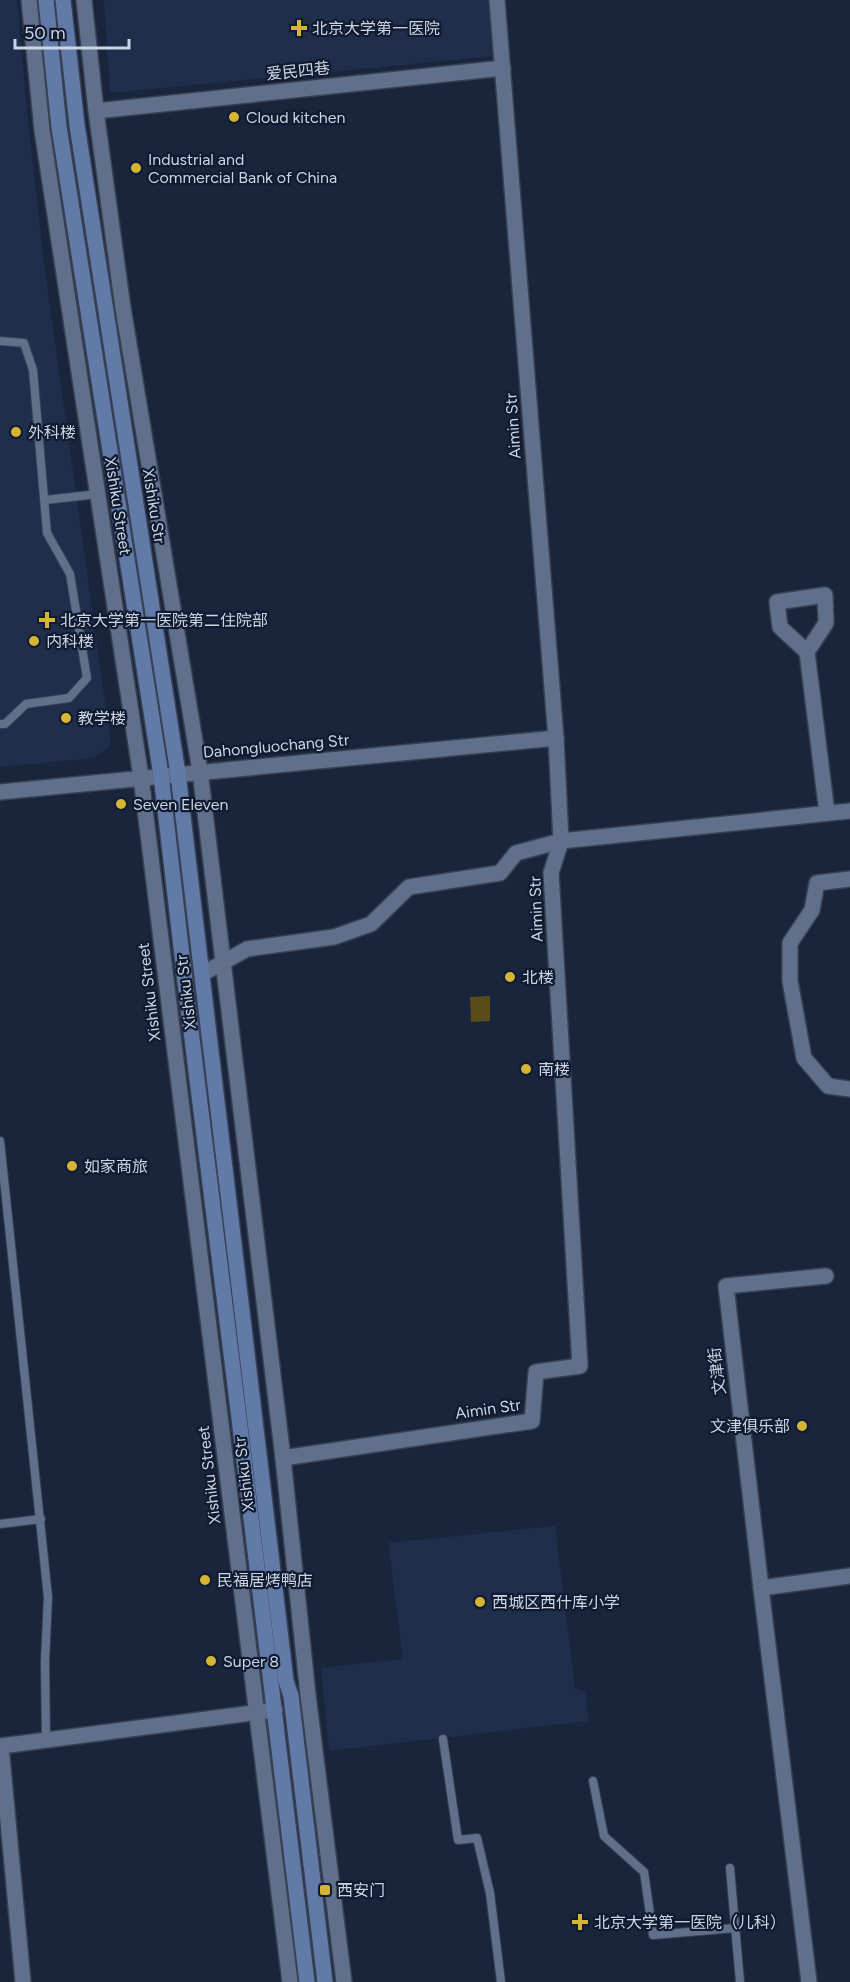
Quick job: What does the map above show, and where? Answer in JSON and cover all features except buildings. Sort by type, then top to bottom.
[{"type":"main road","name":"Xishiku Street","points":[[46,0],[59,127],[161,775],[307,1982]]},
{"type":"main road","name":"Xishiku Str","points":[[63,0],[76,124],[178,774],[286,1682],[291,1696],[325,1982]]},
{"type":"street","name":"Xishiku Street","points":[[29,0],[42,130],[141,777],[290,1982]]},
{"type":"street","points":[[84,0],[96,111],[124,319],[200,771],[283,1458],[309,1707],[344,1982]]},
{"type":"street","name":"Aimin Str","points":[[283,1458],[532,1421],[536,1372],[580,1366],[551,873],[561,841],[556,738],[497,0]]},
{"type":"street","name":"爱民四巷","points":[[96,111],[503,68]]},
{"type":"street","points":[[807,652],[827,813]]},
{"type":"street","name":"Dahongluochang Str","points":[[0,792],[556,738]]},
{"type":"street","points":[[202,974],[246,949],[334,937],[370,924],[409,887],[500,873],[516,853],[561,841],[850,811]]},
{"type":"street","points":[[850,879],[817,883],[812,910],[790,943],[789,981],[804,1058],[828,1086],[850,1089]]},
{"type":"street","name":"文津街","points":[[760,1588],[726,1286],[826,1276]]},
{"type":"street","points":[[809,1982],[760,1588],[850,1576]]},
{"type":"street","points":[[23,1982],[1,1741],[46,1740],[275,1710]]},
{"type":"lane","points":[[0,341],[24,343],[33,370],[47,533],[70,574],[87,678],[69,698],[26,704],[5,724],[0,724]]},
{"type":"lane","points":[[45,500],[98,494]]},
{"type":"lane","points":[[0,1141],[48,1597],[45,1661],[46,1740]]},
{"type":"lane","points":[[0,1524],[41,1519]]},
{"type":"lane","points":[[443,1739],[458,1840],[477,1838],[490,1893],[501,1982]]},
{"type":"lane","points":[[592,1781],[604,1836],[644,1872],[653,1935],[735,1928]]},
{"type":"lane","points":[[730,1868],[740,1982]]},
{"type":"shaded area","name":"北京大学第一医院第二住院部","points":[[0,0],[17,0],[44,263],[111,745],[94,758],[0,767]]},
{"type":"shaded area","name":"北京大学第一医院","points":[[104,0],[490,0],[495,56],[110,93]]},
{"type":"shaded area","points":[[490,996],[490,1021],[471,1022],[470,997]]},
{"type":"shaded area","name":"西城区西什库小学","points":[[555,1526],[575,1688],[585,1691],[589,1721],[329,1751],[321,1668],[403,1659],[388,1543]]},
{"type":"place","name":"北京大学第一医院","points":[[299,28]]},
{"type":"place","name":"Cloud kitchen","points":[[234,117]]},
{"type":"place","name":"Industrial and Commercial Bank of China","points":[[136,168]]},
{"type":"place","name":"外科楼","points":[[16,432]]},
{"type":"place","name":"北京大学第一医院第二住院部","points":[[47,620]]},
{"type":"place","name":"内科楼","points":[[34,641]]},
{"type":"place","name":"教学楼","points":[[66,718]]},
{"type":"place","name":"Seven Eleven","points":[[121,804]]},
{"type":"place","name":"北楼","points":[[510,977]]},
{"type":"place","name":"南楼","points":[[526,1069]]},
{"type":"place","name":"如家商旅","points":[[72,1166]]},
{"type":"place","name":"文津俱乐部","points":[[802,1426]]},
{"type":"place","name":"民福居烤鸭店","points":[[205,1580]]},
{"type":"place","name":"西城区西什库小学","points":[[480,1602]]},
{"type":"place","name":"Super 8","points":[[211,1661]]},
{"type":"place","name":"西安门","points":[[325,1890]]},
{"type":"place","name":"北京大学第一医院（儿科）","points":[[580,1922]]}]
